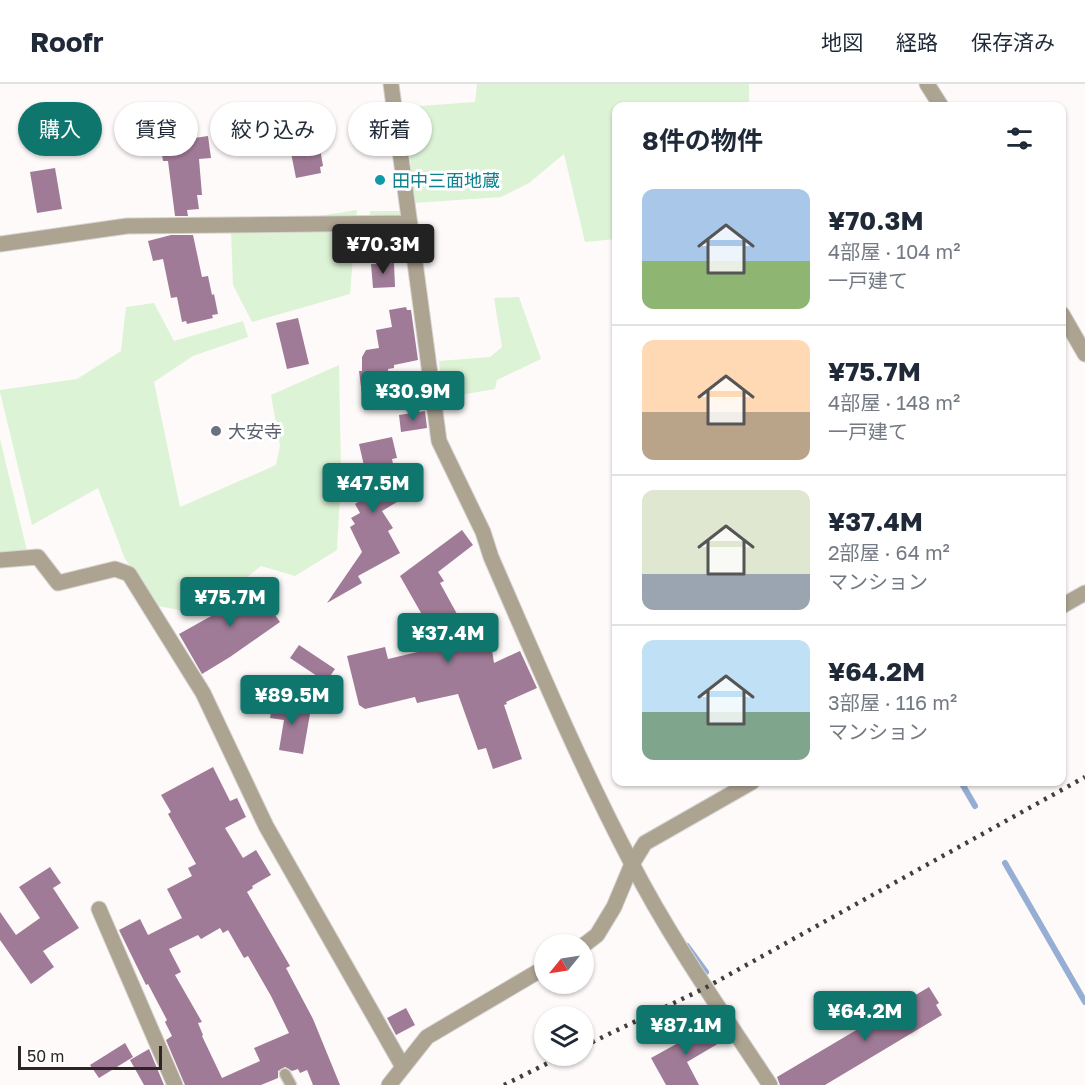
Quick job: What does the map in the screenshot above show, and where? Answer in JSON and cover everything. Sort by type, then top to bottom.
[{"type":"street","points":[[391,84],[439,441],[483,532],[491,557],[581,763],[632,864],[705,988],[770,1085]]},
{"type":"street","points":[[927,84],[938,102]]},
{"type":"street","points":[[0,244],[127,226],[410,223]]},
{"type":"street","points":[[1066,321],[1085,354]]},
{"type":"street","points":[[0,560],[38,557],[58,583],[115,569],[129,574],[203,693],[266,826],[403,1067]]},
{"type":"street","points":[[1066,604],[1085,593]]},
{"type":"street","points":[[594,937],[614,907],[632,864],[645,843],[745,786]]},
{"type":"street","points":[[99,909],[176,1085]]},
{"type":"street","points":[[389,1085],[427,1036],[534,974]]},
{"type":"lane","points":[[285,1074],[291,1085]]},
{"type":"green space","points":[[477,84],[749,84],[749,102],[612,102],[612,239],[585,242],[564,154],[529,183],[501,197],[414,203],[410,156],[432,156],[432,105],[475,102]]},
{"type":"green space","points":[[357,210],[350,294],[252,322],[233,285],[231,230]]},
{"type":"green space","points":[[370,211],[400,211],[405,258],[369,259]]},
{"type":"green space","points":[[519,297],[541,359],[497,380],[495,389],[443,398],[439,361],[490,357],[502,347],[494,298]]},
{"type":"green space","points":[[154,303],[174,341],[243,321],[248,337],[193,356],[154,382],[180,507],[276,465],[280,446],[271,395],[339,365],[341,475],[337,550],[295,576],[261,566],[201,614],[158,606],[125,559],[98,488],[32,525],[0,392],[0,390],[77,379],[121,351],[126,307]]},
{"type":"green space","points":[[0,439],[27,551],[0,553]]},
{"type":"building","points":[[208,136],[211,158],[199,159],[202,195],[197,195],[199,209],[187,210],[188,216],[175,216],[168,161],[163,161],[162,156],[198,156],[198,137]]},
{"type":"building","points":[[292,156],[321,156],[323,166],[320,167],[321,173],[296,178]]},
{"type":"building","points":[[55,168],[62,209],[37,213],[30,172]]},
{"type":"building","points":[[171,235],[193,235],[202,277],[208,276],[212,295],[214,294],[218,314],[212,315],[213,318],[187,324],[186,321],[182,322],[177,297],[171,298],[163,259],[153,261],[148,241]]},
{"type":"building","points":[[394,263],[395,287],[373,288],[371,264]]},
{"type":"building","points":[[406,307],[407,310],[411,310],[418,360],[394,365],[394,368],[388,369],[389,407],[364,410],[359,371],[362,371],[362,357],[366,350],[379,348],[376,330],[392,327],[389,310]]},
{"type":"building","points":[[298,318],[309,364],[287,369],[276,323]]},
{"type":"building","points":[[425,411],[427,428],[401,432],[399,415]]},
{"type":"building","points":[[392,437],[397,458],[392,459],[396,478],[385,480],[397,502],[382,511],[393,528],[388,531],[400,553],[358,576],[362,583],[327,603],[362,552],[350,527],[355,524],[351,518],[360,513],[355,504],[370,492],[359,444]]},
{"type":"building","points":[[462,530],[473,545],[438,572],[444,581],[440,583],[468,634],[489,631],[494,663],[520,651],[537,688],[504,705],[522,759],[493,769],[486,748],[478,750],[458,694],[417,703],[415,697],[365,709],[359,705],[347,656],[385,647],[388,659],[426,650],[424,644],[437,641],[400,576]]},
{"type":"building","points":[[251,580],[280,622],[202,674],[179,634],[222,610],[220,608],[227,604],[224,599]]},
{"type":"building","points":[[299,645],[335,669],[326,682],[290,658]]},
{"type":"building","points":[[273,702],[311,708],[303,754],[279,750],[284,720],[270,718]]},
{"type":"building","points":[[213,767],[230,801],[237,798],[246,817],[225,828],[243,858],[256,850],[271,875],[252,886],[253,888],[247,892],[290,966],[286,968],[313,1019],[340,1085],[313,1085],[307,1070],[300,1073],[298,1069],[292,1071],[285,1067],[278,1071],[278,1078],[261,1085],[185,1085],[166,1040],[172,1036],[165,1022],[167,1020],[148,984],[146,985],[119,930],[140,919],[148,935],[182,918],[167,889],[192,876],[188,868],[196,864],[168,814],[171,812],[161,795]],"holes":[[[220,928],[223,933],[228,930],[244,958],[248,956],[289,1033],[254,1048],[260,1061],[222,1078],[202,1036],[198,1023],[202,1022],[175,975],[181,972],[169,949],[198,935],[201,939]]]},
{"type":"building","points":[[50,867],[61,883],[53,888],[79,928],[43,951],[54,967],[31,984],[0,940],[0,912],[16,935],[40,918],[19,887]]},
{"type":"building","points":[[929,987],[939,1003],[936,1005],[942,1015],[825,1085],[780,1085],[777,1077]]},
{"type":"building","points":[[406,1008],[415,1025],[396,1035],[387,1018]]},
{"type":"building","points":[[716,1022],[726,1039],[687,1062],[699,1085],[666,1085],[651,1058]]},
{"type":"building","points":[[125,1043],[133,1057],[99,1078],[90,1065]]},
{"type":"building","points":[[149,1049],[164,1085],[144,1085],[130,1060]]},
{"type":"waterway","points":[[963,786],[975,806]]},
{"type":"waterway","points":[[1005,863],[1085,1002]]},
{"type":"waterway","points":[[687,946],[706,972]]},
{"type":"railway","points":[[594,1041],[705,988],[1085,777]]},
{"type":"railway","points":[[504,1085],[542,1066]]},
{"type":"place","name":"田中三面地蔵","points":[[380,180]]},
{"type":"place","name":"大安寺","points":[[216,431]]}]
